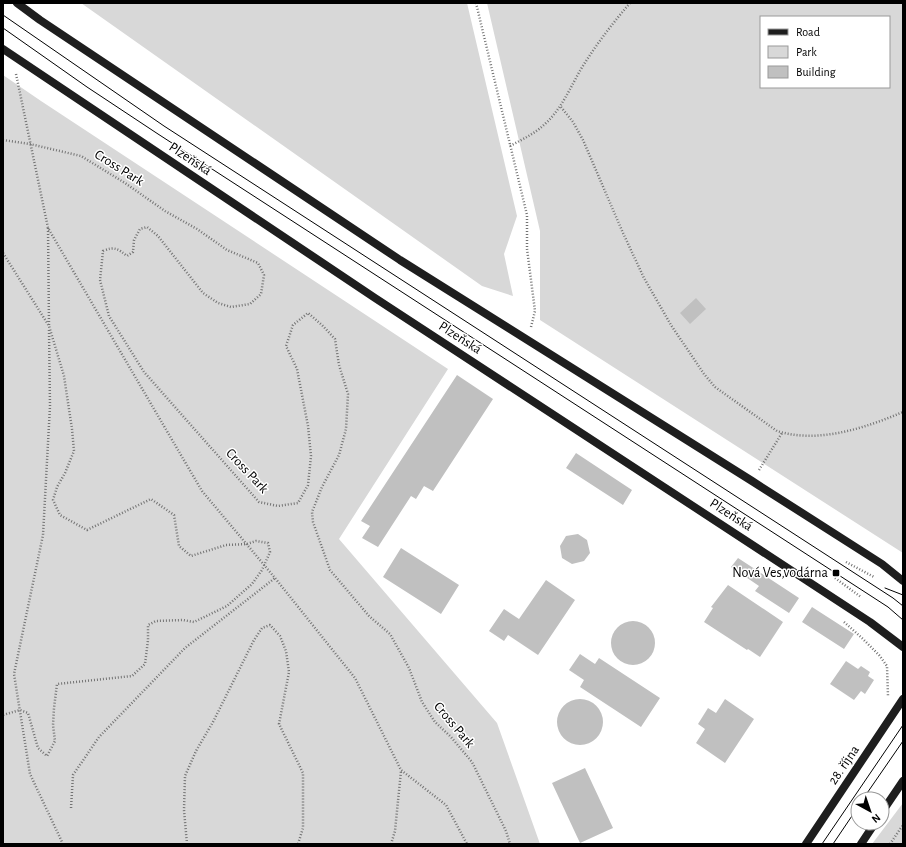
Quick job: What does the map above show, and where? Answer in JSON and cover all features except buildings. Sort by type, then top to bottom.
[{"type":"main road","points":[[17,3],[40,20],[400,260],[752,481],[882,564],[903,581]]},
{"type":"main road","name":"Plzeňská","points":[[3,49],[375,298],[870,622],[903,647]]},
{"type":"main road","name":"28. října","points":[[806,844],[903,699]]},
{"type":"main road","points":[[890,800],[903,781]]},
{"type":"main road","points":[[860,844],[869,831]]},
{"type":"path","points":[[476,3],[526,215],[527,249],[535,311],[533,325]]},
{"type":"path","points":[[510,146],[536,132],[547,123],[561,107],[581,70],[603,35],[630,3]]},
{"type":"path","points":[[12,56],[48,228],[50,406],[43,535],[14,674],[30,774],[62,842]]},
{"type":"path","points":[[561,107],[573,122],[582,140],[644,278],[670,325],[715,387],[777,431],[786,435],[804,436],[842,432],[883,420],[903,412]]},
{"type":"path","name":"Cross Park","points":[[3,140],[30,144],[81,156],[125,183],[166,211],[197,229],[227,250],[258,263],[264,275],[261,294],[250,304],[231,307],[218,303],[203,293],[158,236],[147,227],[140,229],[134,240],[133,252],[127,256],[118,249],[111,247],[103,250],[100,280],[109,316],[144,372],[259,502],[278,506],[298,503],[308,484],[311,456],[308,426],[297,369],[286,346],[293,325],[308,313],[322,325],[334,339],[339,365],[348,394],[346,429],[338,455],[322,487],[312,512],[312,522],[330,570],[369,616],[390,634],[409,668],[422,702],[430,715],[472,762],[506,831],[510,844]]},
{"type":"path","points":[[48,228],[202,491],[275,578],[355,678],[401,770],[446,805],[467,844]]},
{"type":"path","points":[[3,253],[49,326],[64,376],[74,451],[65,473],[57,487],[53,500],[60,515],[86,530],[151,499],[174,515],[179,546],[191,556],[226,545],[247,544],[256,541],[268,543],[270,552],[252,584],[227,606],[194,622],[183,620],[156,620],[148,625],[145,664],[132,676],[57,684],[53,725],[55,741],[47,756],[38,748],[28,713],[20,710],[3,715]]},
{"type":"path","points":[[752,481],[782,433]]},
{"type":"path","points":[[846,562],[874,576]]},
{"type":"path","points":[[71,808],[73,775],[99,737],[185,648],[275,578]]},
{"type":"path","points":[[835,578],[861,597]]},
{"type":"path","points":[[844,622],[879,655],[887,666],[887,700]]},
{"type":"path","points":[[187,844],[184,810],[185,776],[196,751],[213,722],[254,640],[262,628],[270,625],[280,636],[286,651],[289,672],[279,724],[303,773],[303,828],[298,844]]},
{"type":"path","points":[[391,844],[395,831],[401,770]]},
{"type":"path","points":[[890,844],[903,825]]},
{"type":"green space","points":[[81,3],[467,3],[517,216],[504,254],[513,296],[482,286]]},
{"type":"green space","points":[[487,3],[903,3],[903,553],[540,320],[540,231]]},
{"type":"green space","points":[[3,75],[448,369],[339,539],[497,723],[540,844],[3,844]]},
{"type":"green space","points":[[903,803],[903,844],[872,844],[882,831],[890,831],[890,820]]},
{"type":"tram line","points":[[3,15],[164,126],[893,598],[903,606]]},
{"type":"tram line","points":[[3,28],[87,87],[158,134],[888,607],[903,620]]},
{"type":"tram line","points":[[885,588],[903,595]]},
{"type":"tram line","points":[[822,844],[903,725]]},
{"type":"tram line","points":[[869,791],[903,741]]},
{"type":"tram line","points":[[833,844],[850,819]]},
{"type":"place","name":"Nová Ves,vodárna","points":[[836,573]]}]
